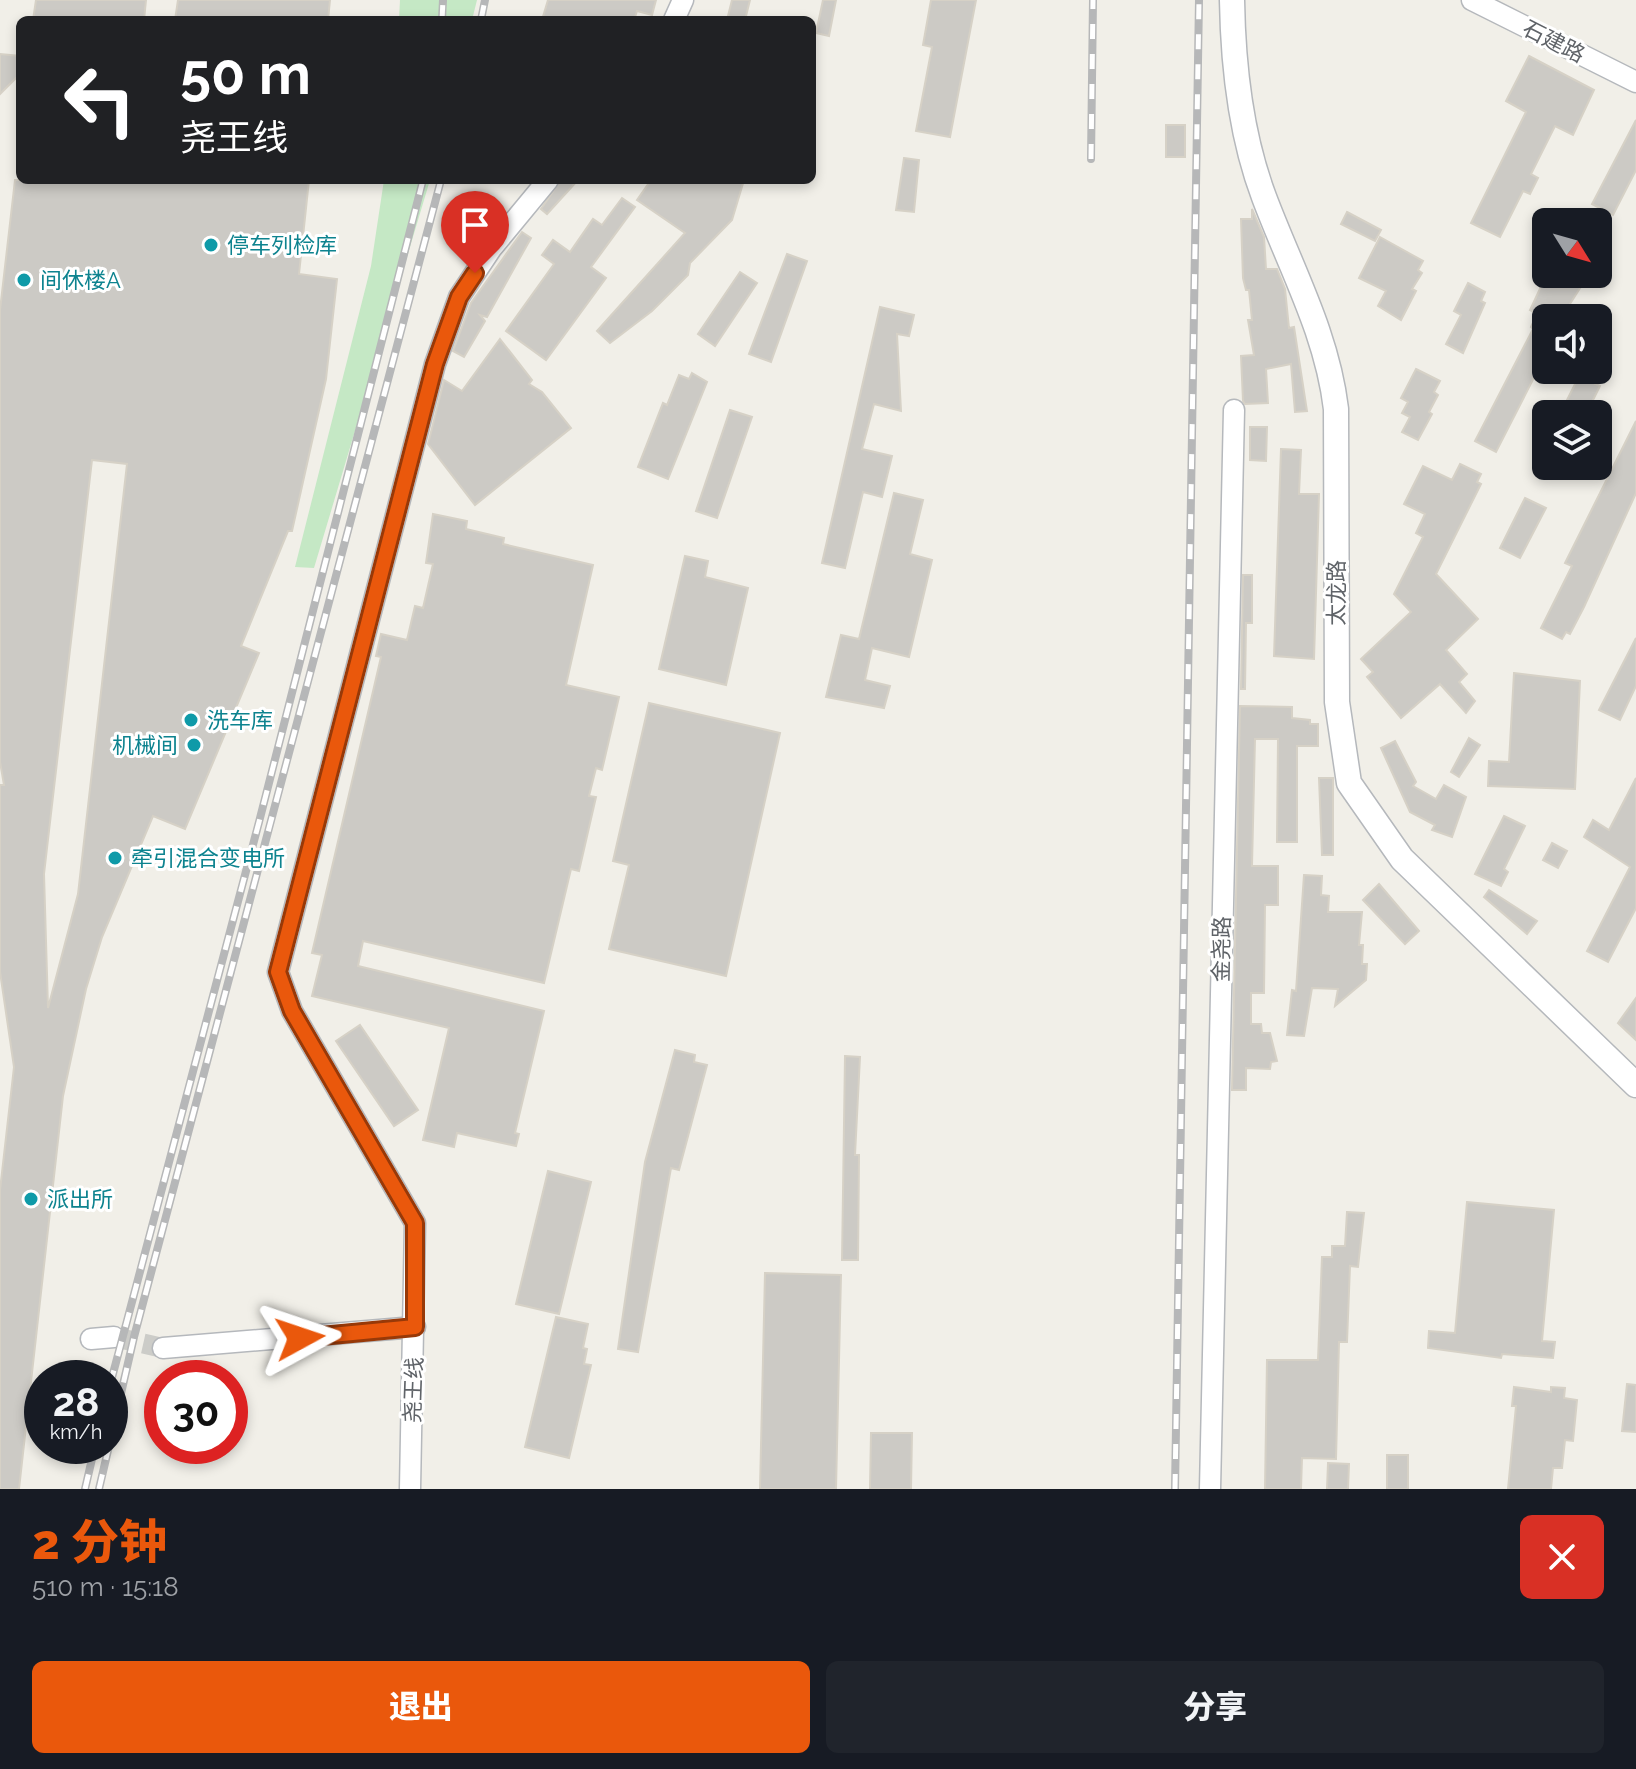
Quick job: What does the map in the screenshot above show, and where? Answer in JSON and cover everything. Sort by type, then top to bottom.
[{"type":"street","name":"太龙路","points":[[1232,0],[1240,98],[1264,195],[1297,270],[1331,365],[1336,409],[1337,702],[1349,783],[1402,859],[1636,1085]]},
{"type":"street","name":"石建路","points":[[1472,0],[1636,82]]},
{"type":"street","name":"尧王线","points":[[410,1489],[415,1223],[292,1011],[278,972],[435,364],[459,297],[491,249],[545,184]]},
{"type":"street","name":"金尧路","points":[[1210,1489],[1234,410]]},
{"type":"street","points":[[163,1348],[415,1327]]},
{"type":"street","points":[[91,1339],[114,1337]]},
{"type":"green space","points":[[400,0],[477,0],[473,16],[399,16]]},
{"type":"green space","points":[[383,184],[429,184],[314,568],[295,567],[371,266]]},
{"type":"building","points":[[36,0],[146,0],[144,16],[34,16]]},
{"type":"building","points":[[178,0],[330,0],[328,16],[176,16]]},
{"type":"building","points":[[548,0],[656,0],[652,15],[637,11],[635,16],[543,16]]},
{"type":"building","points":[[732,0],[750,0],[746,16],[728,16]]},
{"type":"building","points":[[823,0],[836,0],[829,36],[816,33]]},
{"type":"building","points":[[931,0],[976,0],[950,137],[916,131],[932,47],[923,45]]},
{"type":"building","points":[[0,54],[16,56],[16,78],[0,94]]},
{"type":"building","points":[[1529,56],[1594,90],[1573,135],[1555,126],[1531,174],[1538,178],[1530,194],[1523,191],[1500,237],[1471,223],[1526,112],[1506,101]]},
{"type":"building","points":[[1636,120],[1636,170],[1613,215],[1612,208],[1600,208],[1592,204]]},
{"type":"building","points":[[1166,125],[1185,125],[1185,157],[1166,157]]},
{"type":"building","points":[[904,158],[919,160],[914,212],[896,210]]},
{"type":"building","points":[[15,180],[16,184],[309,184],[299,274],[337,279],[326,379],[292,531],[288,531],[241,646],[259,653],[185,829],[153,816],[102,937],[86,989],[63,1096],[33,1360],[24,1360],[24,1444],[19,1489],[0,1489],[0,1190],[14,1067],[0,972],[0,785],[4,785],[0,762],[0,310]],"holes":[[[92,460],[127,464],[78,894],[48,1008],[44,874]]]},
{"type":"building","points":[[558,184],[574,184],[547,214],[541,209]]},
{"type":"building","points":[[648,184],[743,184],[732,220],[690,263],[688,275],[652,311],[610,343],[597,331],[685,233],[637,200]]},
{"type":"building","points":[[622,198],[635,207],[591,267],[606,278],[546,360],[506,331],[554,264],[542,255],[553,240],[570,252],[593,219],[602,225]]},
{"type":"building","points":[[1252,209],[1264,237],[1266,269],[1277,269],[1285,289],[1289,328],[1294,327],[1307,411],[1295,412],[1291,364],[1266,369],[1268,403],[1245,404],[1243,401],[1241,356],[1254,355],[1248,320],[1252,320],[1249,290],[1246,290],[1243,278],[1241,219],[1252,219]]},
{"type":"building","points":[[1347,212],[1381,230],[1375,241],[1341,224]]},
{"type":"building","points":[[522,232],[531,238],[487,317],[480,315],[485,321],[464,357],[453,351],[471,303]]},
{"type":"building","points":[[1380,237],[1423,261],[1418,270],[1422,273],[1412,289],[1416,291],[1401,320],[1378,306],[1386,291],[1359,278]]},
{"type":"building","points":[[787,254],[807,261],[771,362],[749,354]]},
{"type":"building","points":[[740,272],[757,283],[715,346],[698,334]]},
{"type":"building","points":[[1468,283],[1485,292],[1481,301],[1485,303],[1463,353],[1446,344],[1461,315],[1454,311]]},
{"type":"building","points":[[1540,288],[1580,288],[1570,304],[1533,304]]},
{"type":"building","points":[[880,307],[914,315],[909,336],[897,334],[901,411],[874,404],[862,449],[892,456],[882,497],[863,492],[845,568],[822,563]]},
{"type":"building","points":[[1532,331],[1532,381],[1496,452],[1475,441]]},
{"type":"building","points":[[500,339],[532,380],[529,384],[542,392],[571,428],[475,505],[428,444],[444,380],[462,391]]},
{"type":"building","points":[[1416,369],[1440,381],[1434,392],[1438,395],[1429,412],[1432,414],[1418,440],[1402,432],[1410,417],[1402,413],[1408,402],[1401,398]]},
{"type":"building","points":[[692,373],[707,382],[668,479],[638,467],[663,403],[667,405],[679,375],[689,379]]},
{"type":"building","points":[[1575,384],[1600,386],[1592,400],[1567,400]]},
{"type":"building","points":[[730,410],[752,417],[717,518],[696,511]]},
{"type":"building","points":[[1636,421],[1636,493],[1584,607],[1570,634],[1566,632],[1562,639],[1541,628],[1572,566],[1565,563],[1606,480],[1612,480],[1612,469]]},
{"type":"building","points":[[1250,427],[1267,427],[1266,461],[1250,460]]},
{"type":"building","points":[[1281,449],[1301,450],[1299,494],[1319,494],[1314,659],[1274,656]]},
{"type":"building","points":[[1460,464],[1481,474],[1477,482],[1481,484],[1436,574],[1478,619],[1446,650],[1467,674],[1459,682],[1475,701],[1466,713],[1440,684],[1401,718],[1367,677],[1373,672],[1361,659],[1411,612],[1394,594],[1423,537],[1416,533],[1425,514],[1404,504],[1423,466],[1452,480]]},
{"type":"building","points":[[894,493],[923,500],[910,554],[932,560],[909,657],[872,648],[865,680],[890,686],[884,708],[826,697],[841,635],[859,639]]},
{"type":"building","points":[[1525,498],[1546,508],[1520,558],[1500,548]]},
{"type":"building","points":[[433,514],[467,521],[466,529],[504,538],[503,544],[593,565],[566,685],[619,697],[602,770],[596,768],[589,796],[596,797],[579,871],[571,869],[544,983],[363,941],[358,966],[544,1011],[515,1133],[519,1134],[516,1146],[457,1133],[454,1147],[423,1140],[449,1028],[312,996],[322,955],[312,953],[381,657],[376,656],[381,634],[407,640],[415,606],[423,608],[433,564],[426,563]]},
{"type":"building","points":[[685,556],[708,561],[705,577],[748,588],[726,685],[659,669]]},
{"type":"building","points":[[1243,575],[1252,575],[1252,623],[1246,623],[1245,689],[1241,689]]},
{"type":"building","points":[[1636,638],[1636,686],[1620,720],[1599,710]]},
{"type":"building","points":[[1514,673],[1580,681],[1575,789],[1488,786],[1489,761],[1509,762]]},
{"type":"building","points":[[649,703],[780,733],[726,976],[609,949],[629,865],[613,861]]},
{"type":"building","points":[[1240,706],[1292,707],[1292,718],[1318,724],[1318,746],[1297,746],[1297,842],[1277,842],[1278,739],[1255,739],[1252,866],[1278,866],[1278,905],[1265,905],[1264,993],[1251,993],[1251,1024],[1261,1024],[1262,1033],[1270,1033],[1277,1061],[1271,1062],[1270,1069],[1246,1068],[1246,1090],[1232,1090]]},
{"type":"building","points":[[1469,738],[1480,745],[1459,777],[1451,772]]},
{"type":"building","points":[[1395,741],[1416,782],[1413,786],[1436,799],[1444,785],[1466,797],[1452,837],[1432,830],[1435,825],[1410,812],[1381,748]]},
{"type":"building","points":[[1319,778],[1333,778],[1333,855],[1322,855]]},
{"type":"building","points":[[1636,778],[1636,908],[1608,962],[1587,951],[1630,867],[1584,837],[1593,820],[1609,830]]},
{"type":"building","points":[[1504,816],[1525,826],[1504,869],[1508,872],[1501,886],[1475,874]]},
{"type":"building","points":[[1552,843],[1567,851],[1558,868],[1543,860]]},
{"type":"building","points":[[1304,875],[1322,876],[1321,895],[1329,896],[1328,912],[1362,912],[1359,945],[1363,945],[1362,964],[1367,964],[1366,980],[1335,1006],[1338,989],[1312,988],[1304,1036],[1287,1035],[1292,990],[1296,991]]},
{"type":"building","points":[[1379,884],[1419,931],[1405,944],[1363,900]]},
{"type":"building","points":[[1489,890],[1537,921],[1527,934],[1484,897]]},
{"type":"building","points":[[1636,998],[1636,1040],[1618,1023]]},
{"type":"building","points":[[360,1025],[418,1110],[394,1126],[336,1041]]},
{"type":"building","points":[[675,1050],[695,1055],[694,1062],[707,1065],[679,1170],[671,1168],[638,1352],[618,1349],[645,1162]]},
{"type":"building","points":[[845,1056],[860,1057],[855,1155],[859,1155],[858,1260],[842,1260]]},
{"type":"building","points":[[548,1171],[591,1182],[559,1314],[516,1304]]},
{"type":"building","points":[[1467,1202],[1554,1210],[1542,1341],[1555,1342],[1553,1358],[1502,1354],[1501,1358],[1428,1348],[1429,1331],[1455,1333]]},
{"type":"building","points":[[1347,1212],[1364,1213],[1358,1267],[1350,1266],[1347,1342],[1339,1342],[1336,1459],[1302,1458],[1301,1489],[1265,1489],[1267,1360],[1318,1360],[1322,1257],[1332,1257],[1332,1246],[1345,1246]]},
{"type":"building","points":[[765,1273],[841,1275],[836,1489],[760,1489]]},
{"type":"building","points":[[556,1317],[588,1324],[583,1348],[587,1349],[584,1364],[591,1365],[569,1458],[525,1447]]},
{"type":"building","points":[[1627,1384],[1636,1385],[1636,1432],[1622,1431]]},
{"type":"building","points":[[1514,1387],[1551,1392],[1551,1387],[1565,1388],[1564,1398],[1577,1400],[1573,1441],[1565,1440],[1562,1468],[1553,1468],[1551,1489],[1508,1489],[1516,1406],[1512,1406]]},
{"type":"building","points":[[871,1433],[912,1433],[911,1489],[870,1489]]},
{"type":"building","points":[[1387,1455],[1408,1455],[1408,1489],[1387,1489]]},
{"type":"building","points":[[1328,1463],[1349,1464],[1348,1489],[1327,1489]]},
{"type":"tunnel","points":[[114,1337],[163,1348]]},
{"type":"railway","points":[[442,16],[443,0]]},
{"type":"railway","points":[[482,16],[485,0]]},
{"type":"railway","points":[[1091,159],[1093,0]]},
{"type":"railway","points":[[1175,1489],[1199,0]]},
{"type":"railway","points":[[117,1360],[259,822],[422,184]]},
{"type":"railway","points":[[128,1363],[440,184]]},
{"type":"railway","points":[[85,1489],[91,1464]]},
{"type":"railway","points":[[99,1489],[105,1464]]},
{"type":"place","name":"停车列检库","points":[[211,245]]},
{"type":"place","name":"间休楼A","points":[[24,280]]},
{"type":"place","name":"洗车库","points":[[191,720]]},
{"type":"place","name":"机械间","points":[[194,745]]},
{"type":"place","name":"牵引混合变电所","points":[[115,858]]},
{"type":"place","name":"派出所","points":[[31,1199]]},
{"type":"route","points":[[300,1338],[415,1327],[415,1223],[292,1011],[278,972],[435,364],[459,297],[475,273]]}]
